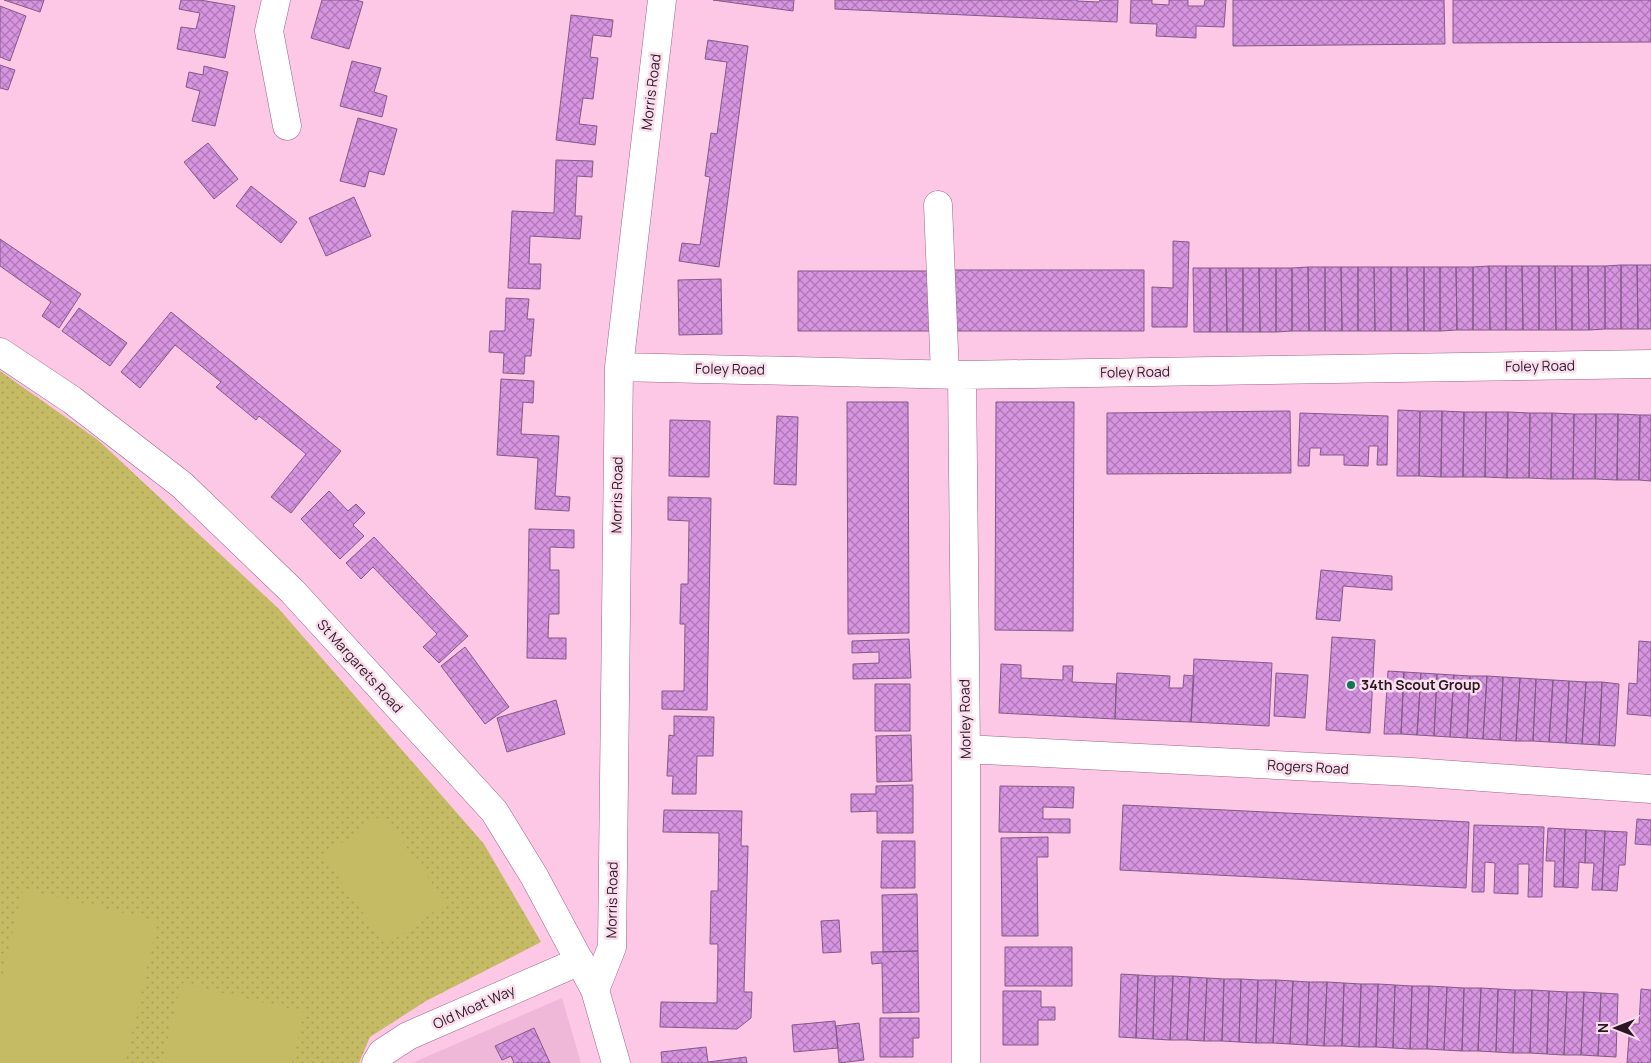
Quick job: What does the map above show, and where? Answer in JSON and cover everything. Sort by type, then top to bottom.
[{"type":"street","points":[[276,0],[269,31],[287,126]]},
{"type":"street","name":"Morris Road","points":[[595,990],[612,947],[619,367],[662,0]]},
{"type":"street","name":"Morley Road","points":[[938,205],[953,374],[966,749],[966,1063]]},
{"type":"street","name":"St Margarets Road","points":[[0,352],[72,400],[182,485],[292,591],[494,811],[534,876],[595,990],[616,1063]]},
{"type":"street","name":"Foley Road","points":[[619,367],[953,374],[1651,364]]},
{"type":"street","name":"Rogers Road","points":[[966,749],[1412,772],[1651,789]]},
{"type":"street","name":"Old Moat Way","points":[[376,1063],[382,1053],[408,1036],[580,961]]},
{"type":"shaded area","points":[[0,371],[98,440],[279,609],[484,844],[541,942],[426,1001],[370,1037],[359,1063],[0,1063]]},
{"type":"shaded area","points":[[383,814],[446,903],[386,945],[323,856]]},
{"type":"shaded area","points":[[23,889],[158,921],[125,1063],[0,1063],[0,985]]},
{"type":"shaded area","points":[[181,983],[304,1012],[292,1063],[162,1063]]},
{"type":"shaded area","points":[[562,998],[581,1063],[412,1063]]},
{"type":"building","points":[[4,0],[44,0],[40,12]]},
{"type":"building","points":[[181,0],[200,0],[235,6],[225,58],[177,49],[181,27],[196,29],[200,13],[179,9]]},
{"type":"building","points":[[322,0],[356,0],[363,2],[349,49],[311,38]]},
{"type":"building","points":[[713,0],[794,0],[793,11]]},
{"type":"building","points":[[835,0],[1077,0],[1099,2],[1100,0],[1118,0],[1117,22],[835,9]]},
{"type":"building","points":[[1131,0],[1152,0],[1152,4],[1169,5],[1169,0],[1188,0],[1188,6],[1204,6],[1205,0],[1226,0],[1224,27],[1196,26],[1196,38],[1156,36],[1157,24],[1130,23]]},
{"type":"building","points":[[1233,0],[1444,0],[1445,44],[1233,46]]},
{"type":"building","points":[[1453,0],[1651,0],[1651,42],[1453,43]]},
{"type":"building","points":[[0,6],[26,16],[10,61],[0,57]]},
{"type":"building","points":[[571,15],[613,20],[611,37],[593,35],[590,57],[598,58],[593,99],[583,98],[579,124],[597,126],[595,145],[556,140]]},
{"type":"building","points":[[708,40],[748,46],[719,267],[679,261],[682,243],[700,245],[710,177],[705,176],[711,133],[717,134],[727,62],[705,59]]},
{"type":"building","points":[[352,61],[381,68],[374,92],[387,96],[382,117],[340,106]]},
{"type":"building","points":[[0,65],[15,70],[8,90],[0,88]]},
{"type":"building","points":[[204,66],[228,72],[215,126],[192,121],[200,91],[186,87],[189,72],[203,75]]},
{"type":"building","points":[[358,118],[397,129],[384,175],[369,171],[365,187],[340,181]]},
{"type":"building","points":[[208,143],[238,179],[214,199],[184,162]]},
{"type":"building","points":[[556,160],[593,161],[592,177],[577,176],[575,216],[582,216],[580,239],[530,236],[529,264],[541,264],[540,289],[508,288],[512,211],[554,213]]},
{"type":"building","points":[[251,186],[297,222],[281,243],[236,206]]},
{"type":"building","points":[[354,197],[371,236],[326,256],[309,218]]},
{"type":"building","points":[[0,239],[81,294],[59,328],[42,316],[51,302],[0,266]]},
{"type":"building","points":[[1173,241],[1189,242],[1187,327],[1152,327],[1152,287],[1173,288]]},
{"type":"building","points":[[1621,265],[1621,329],[1605,329],[1605,266]]},
{"type":"building","points":[[1621,265],[1637,265],[1638,329],[1621,329]]},
{"type":"building","points":[[1637,265],[1651,265],[1651,329],[1638,329]]},
{"type":"building","points":[[1489,266],[1490,330],[1473,330],[1473,267]]},
{"type":"building","points":[[1489,266],[1506,266],[1506,330],[1490,330]]},
{"type":"building","points":[[1506,266],[1522,266],[1523,330],[1506,330]]},
{"type":"building","points":[[1522,266],[1539,266],[1539,330],[1523,330]]},
{"type":"building","points":[[1539,266],[1555,266],[1556,330],[1539,330]]},
{"type":"building","points":[[1555,266],[1572,266],[1572,330],[1556,330]]},
{"type":"building","points":[[1572,266],[1588,266],[1589,330],[1572,330]]},
{"type":"building","points":[[1588,266],[1605,266],[1605,329],[1589,330]]},
{"type":"building","points":[[1308,267],[1309,331],[1292,331],[1292,268]]},
{"type":"building","points":[[1308,267],[1325,267],[1325,331],[1309,331]]},
{"type":"building","points":[[1325,267],[1341,267],[1342,331],[1325,331]]},
{"type":"building","points":[[1341,267],[1358,267],[1358,331],[1342,331]]},
{"type":"building","points":[[1358,267],[1374,267],[1375,331],[1358,331]]},
{"type":"building","points":[[1374,267],[1391,267],[1391,331],[1375,331]]},
{"type":"building","points":[[1391,267],[1407,267],[1408,331],[1391,331]]},
{"type":"building","points":[[1407,267],[1424,267],[1424,331],[1408,331]]},
{"type":"building","points":[[1424,267],[1440,267],[1440,331],[1424,331]]},
{"type":"building","points":[[1440,267],[1456,267],[1457,330],[1440,331]]},
{"type":"building","points":[[1456,267],[1473,267],[1473,330],[1457,330]]},
{"type":"building","points":[[1193,268],[1210,268],[1210,332],[1194,332]]},
{"type":"building","points":[[1210,268],[1226,268],[1227,332],[1210,332]]},
{"type":"building","points":[[1226,268],[1243,268],[1243,332],[1227,332]]},
{"type":"building","points":[[1243,268],[1259,268],[1260,332],[1243,332]]},
{"type":"building","points":[[1259,268],[1276,268],[1276,332],[1260,332]]},
{"type":"building","points":[[1276,268],[1292,268],[1292,331],[1276,332]]},
{"type":"building","points":[[951,270],[1144,270],[1144,331],[951,331]]},
{"type":"building","points":[[798,271],[939,271],[939,331],[798,331]]},
{"type":"building","points":[[721,279],[722,334],[679,335],[678,280]]},
{"type":"building","points":[[506,298],[529,299],[527,319],[534,319],[531,356],[525,356],[524,374],[503,373],[504,353],[489,352],[490,331],[505,331]]},
{"type":"building","points":[[79,308],[127,343],[110,366],[62,331]]},
{"type":"building","points":[[171,312],[341,451],[291,513],[271,497],[306,454],[259,416],[256,420],[216,387],[221,382],[175,345],[140,388],[121,372]]},
{"type":"building","points":[[501,379],[534,381],[533,403],[523,402],[521,434],[559,436],[555,496],[570,497],[569,511],[535,509],[538,458],[497,455]]},
{"type":"building","points":[[847,402],[908,402],[909,633],[848,634]]},
{"type":"building","points":[[996,402],[1074,402],[1073,631],[995,630]]},
{"type":"building","points":[[1398,410],[1420,411],[1419,476],[1397,476]]},
{"type":"building","points":[[1290,411],[1291,473],[1107,474],[1107,413]]},
{"type":"building","points":[[1420,411],[1442,411],[1441,477],[1419,476]]},
{"type":"building","points":[[1442,411],[1464,412],[1463,477],[1441,477]]},
{"type":"building","points":[[1464,412],[1486,412],[1485,477],[1463,477]]},
{"type":"building","points":[[1486,412],[1508,412],[1507,478],[1485,477]]},
{"type":"building","points":[[1508,412],[1530,413],[1529,478],[1507,478]]},
{"type":"building","points":[[1300,413],[1388,416],[1387,465],[1377,465],[1378,446],[1369,446],[1368,466],[1344,465],[1344,455],[1320,455],[1321,448],[1310,448],[1309,466],[1298,466]]},
{"type":"building","points":[[1530,413],[1552,413],[1551,479],[1529,478]]},
{"type":"building","points":[[1552,413],[1574,414],[1573,479],[1551,479]]},
{"type":"building","points":[[1574,414],[1596,414],[1595,479],[1573,479]]},
{"type":"building","points":[[1596,414],[1618,414],[1617,480],[1595,479]]},
{"type":"building","points":[[1618,414],[1640,415],[1639,480],[1617,480]]},
{"type":"building","points":[[1640,415],[1651,415],[1651,481],[1639,480]]},
{"type":"building","points":[[777,416],[798,417],[796,485],[774,484]]},
{"type":"building","points":[[670,420],[710,421],[709,477],[669,476]]},
{"type":"building","points":[[329,491],[348,511],[356,504],[365,513],[353,525],[364,536],[340,559],[301,519]]},
{"type":"building","points":[[668,497],[711,498],[707,710],[662,709],[662,691],[684,691],[685,624],[680,624],[681,584],[688,584],[689,521],[668,520]]},
{"type":"building","points":[[529,529],[574,530],[574,548],[550,547],[550,570],[559,570],[559,614],[549,614],[548,638],[566,638],[566,659],[527,658]]},
{"type":"building","points":[[374,537],[468,636],[439,663],[423,647],[437,634],[373,567],[361,579],[346,563]]},
{"type":"building","points":[[1321,570],[1392,576],[1392,590],[1343,586],[1340,621],[1316,619]]},
{"type":"building","name":"34th Scout Group","points":[[1332,637],[1375,640],[1370,733],[1326,730]]},
{"type":"building","points":[[909,639],[911,678],[853,679],[853,664],[879,663],[879,652],[852,653],[852,641]]},
{"type":"building","points":[[1639,641],[1651,642],[1651,716],[1627,714],[1629,683],[1637,684]]},
{"type":"building","points":[[465,647],[509,707],[485,724],[441,666]]},
{"type":"building","points":[[1194,659],[1272,663],[1269,726],[1191,722]]},
{"type":"building","points":[[1001,664],[1021,665],[1021,678],[1063,680],[1063,666],[1073,666],[1072,682],[1116,684],[1115,719],[999,713]]},
{"type":"building","points":[[1388,671],[1404,672],[1401,734],[1384,734]]},
{"type":"building","points":[[1404,672],[1421,673],[1417,735],[1401,734]]},
{"type":"building","points":[[1117,673],[1170,676],[1169,688],[1183,688],[1184,675],[1194,676],[1191,722],[1115,719]]},
{"type":"building","points":[[1276,673],[1308,675],[1305,718],[1274,716]]},
{"type":"building","points":[[1421,673],[1437,674],[1434,736],[1417,735]]},
{"type":"building","points":[[1437,674],[1454,675],[1450,737],[1434,736]]},
{"type":"building","points":[[1454,675],[1470,676],[1467,738],[1450,737]]},
{"type":"building","points":[[1470,676],[1487,676],[1483,739],[1467,738]]},
{"type":"building","points":[[1487,676],[1503,677],[1500,740],[1483,739]]},
{"type":"building","points":[[1503,677],[1520,678],[1516,741],[1500,740]]},
{"type":"building","points":[[1520,678],[1536,679],[1533,741],[1516,741]]},
{"type":"building","points":[[1536,679],[1553,680],[1549,742],[1533,741]]},
{"type":"building","points":[[1553,680],[1569,681],[1566,743],[1549,742]]},
{"type":"building","points":[[1569,681],[1586,682],[1582,744],[1566,743]]},
{"type":"building","points":[[1586,682],[1602,682],[1599,745],[1582,744]]},
{"type":"building","points":[[1602,682],[1619,684],[1615,746],[1599,745]]},
{"type":"building","points":[[875,684],[910,684],[910,731],[875,731]]},
{"type":"building","points":[[556,700],[565,734],[507,752],[497,718]]},
{"type":"building","points":[[674,716],[714,717],[713,756],[697,756],[696,794],[672,794],[673,776],[667,776],[669,735],[674,736]]},
{"type":"building","points":[[911,735],[912,781],[877,782],[876,736]]},
{"type":"building","points":[[913,785],[913,833],[877,833],[877,811],[851,812],[851,794],[876,794],[876,786]]},
{"type":"building","points":[[1000,786],[1074,787],[1073,808],[1043,807],[1043,819],[1070,819],[1070,833],[999,832]]},
{"type":"building","points":[[1123,805],[1469,822],[1466,888],[1120,870]]},
{"type":"building","points":[[664,810],[742,811],[741,846],[748,846],[744,992],[752,992],[751,1018],[737,1029],[660,1027],[661,1002],[717,1003],[718,944],[710,944],[711,891],[718,891],[719,833],[663,832]]},
{"type":"building","points":[[1637,819],[1651,820],[1651,845],[1635,844]]},
{"type":"building","points":[[1474,825],[1544,827],[1542,897],[1528,897],[1529,864],[1518,864],[1518,894],[1494,893],[1495,863],[1485,862],[1484,892],[1472,892]]},
{"type":"building","points":[[1548,828],[1565,829],[1563,887],[1554,887],[1555,861],[1546,861]]},
{"type":"building","points":[[1565,829],[1586,830],[1585,863],[1579,862],[1578,888],[1563,887]]},
{"type":"building","points":[[1586,830],[1605,831],[1602,890],[1592,890],[1594,863],[1585,863]]},
{"type":"building","points":[[1605,831],[1627,832],[1625,865],[1619,865],[1617,891],[1602,890]]},
{"type":"building","points":[[1048,837],[1048,857],[1037,857],[1038,936],[1002,936],[1001,838]]},
{"type":"building","points":[[882,841],[915,841],[915,888],[881,888]]},
{"type":"building","points":[[917,894],[918,951],[883,952],[882,895]]},
{"type":"building","points":[[839,920],[841,952],[823,953],[821,921]]},
{"type":"building","points":[[1005,947],[1072,947],[1072,986],[1005,986]]},
{"type":"building","points":[[918,951],[919,1012],[883,1013],[882,963],[872,964],[871,952]]},
{"type":"building","points":[[1121,974],[1138,975],[1136,1038],[1119,1037]]},
{"type":"building","points":[[1138,975],[1155,976],[1153,1039],[1136,1038]]},
{"type":"building","points":[[1155,976],[1173,976],[1170,1040],[1153,1039]]},
{"type":"building","points":[[1173,976],[1190,977],[1187,1040],[1170,1040]]},
{"type":"building","points":[[1190,977],[1207,978],[1204,1041],[1187,1040]]},
{"type":"building","points":[[1207,978],[1224,979],[1222,1041],[1204,1041]]},
{"type":"building","points":[[1224,979],[1241,979],[1239,1042],[1222,1041]]},
{"type":"building","points":[[1241,979],[1258,980],[1256,1043],[1239,1042]]},
{"type":"building","points":[[1258,980],[1276,980],[1273,1043],[1256,1043]]},
{"type":"building","points":[[1276,980],[1293,981],[1290,1044],[1273,1043]]},
{"type":"building","points":[[1293,981],[1309,982],[1307,1045],[1290,1044]]},
{"type":"building","points":[[1309,982],[1327,982],[1324,1046],[1307,1045]]},
{"type":"building","points":[[1327,982],[1344,983],[1342,1046],[1324,1046]]},
{"type":"building","points":[[1344,983],[1361,984],[1359,1047],[1342,1046]]},
{"type":"building","points":[[1361,984],[1378,984],[1376,1047],[1359,1047]]},
{"type":"building","points":[[1378,984],[1395,985],[1393,1048],[1376,1047]]},
{"type":"building","points":[[1395,985],[1412,986],[1410,1049],[1393,1048]]},
{"type":"building","points":[[1412,986],[1429,986],[1427,1049],[1410,1049]]},
{"type":"building","points":[[1429,986],[1447,987],[1444,1050],[1427,1049]]},
{"type":"building","points":[[1447,987],[1464,988],[1462,1051],[1444,1050]]},
{"type":"building","points":[[1464,988],[1481,988],[1478,1051],[1462,1051]]},
{"type":"building","points":[[1481,988],[1498,989],[1496,1052],[1478,1051]]},
{"type":"building","points":[[1498,989],[1515,990],[1513,1053],[1496,1052]]},
{"type":"building","points":[[1641,989],[1651,990],[1651,1063],[1627,1063],[1630,1024],[1639,1024]]},
{"type":"building","points":[[1515,990],[1532,990],[1530,1053],[1513,1053]]},
{"type":"building","points":[[1532,990],[1549,991],[1547,1054],[1530,1053]]},
{"type":"building","points":[[1003,991],[1041,991],[1041,1007],[1055,1007],[1055,1020],[1038,1020],[1038,1045],[1003,1045]]},
{"type":"building","points":[[1549,991],[1567,992],[1564,1055],[1547,1054]]},
{"type":"building","points":[[1567,992],[1584,992],[1581,1055],[1564,1055]]},
{"type":"building","points":[[1584,992],[1601,993],[1598,1056],[1581,1055]]},
{"type":"building","points":[[1601,993],[1618,994],[1616,1057],[1598,1056]]},
{"type":"building","points":[[880,1018],[919,1018],[919,1038],[913,1038],[913,1057],[880,1057]]},
{"type":"building","points":[[835,1021],[838,1048],[794,1052],[792,1025]]},
{"type":"building","points":[[859,1023],[864,1060],[839,1063],[836,1026]]},
{"type":"building","points":[[534,1028],[550,1063],[514,1063],[511,1056],[502,1060],[495,1046]]},
{"type":"building","points":[[706,1047],[708,1062],[746,1057],[747,1063],[662,1063],[661,1052]]},
{"type":"place","name":"34th Scout Group","points":[[1351,685]]}]
